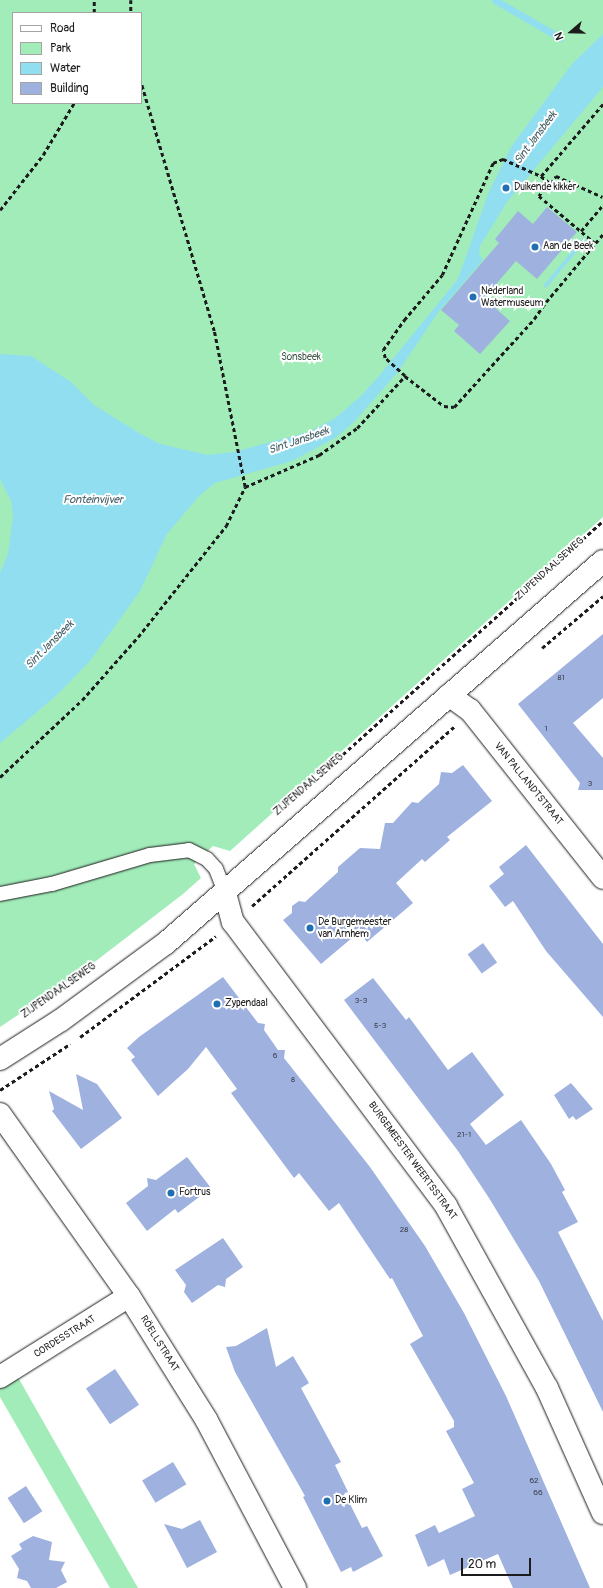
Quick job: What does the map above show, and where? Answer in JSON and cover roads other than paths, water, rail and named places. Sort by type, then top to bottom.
[{"type":"street","points":[[0,1058],[114,983],[225,893],[603,561]]},
{"type":"street","name":"VAN PALLANDTSTRAAT","points":[[449,695],[470,710],[603,878]]},
{"type":"street","name":"BURGEMEESTER WEERTSSTRAAT","points":[[225,893],[233,922],[399,1140],[446,1206],[548,1388],[603,1513]]},
{"type":"street","name":"RÖELLSTRAAT","points":[[0,1114],[129,1296],[207,1421],[295,1588]]},
{"type":"street","name":"CORDESSTRAAT","points":[[0,1378],[129,1296]]},
{"type":"lane","points":[[0,894],[52,884],[150,855],[189,850],[207,858],[216,868],[225,893]]},
{"type":"water","name":"Fonteinvijver","points":[[603,34],[603,87],[507,202],[480,246],[479,254],[483,260],[439,311],[398,372],[353,423],[335,438],[292,461],[215,483],[199,496],[167,534],[140,591],[90,661],[56,696],[0,743],[0,573],[8,554],[13,517],[11,501],[0,479],[0,354],[31,356],[71,382],[94,405],[139,433],[160,444],[208,455],[234,452],[308,432],[334,419],[360,397],[379,376],[458,279],[488,194],[511,147],[572,64]]},
{"type":"water","points":[[583,238],[586,241],[546,288],[543,286]]},
{"type":"waterway","points":[[495,0],[560,38]]},
{"type":"place","name":"Duikende kikker","points":[[506,188]]},
{"type":"place","name":"Aan de Beek","points":[[535,247]]},
{"type":"place","name":"Nederland Watermuseum","points":[[473,297]]},
{"type":"place","name":"De Burgemeester van Arnhem","points":[[310,928]]},
{"type":"place","name":"Zypendaal","points":[[217,1004]]},
{"type":"place","name":"Fortrus","points":[[171,1193]]},
{"type":"place","name":"De Klim","points":[[327,1501]]},
{"type":"water label","name":"Sint Jansbeek","points":[[536,138]]},
{"type":"water label","name":"Sint Jansbeek","points":[[299,441]]},
{"type":"water label","name":"Sint Jansbeek","points":[[50,645]]},
{"type":"park label","name":"Sonsbeek","points":[[301,358]]}]
